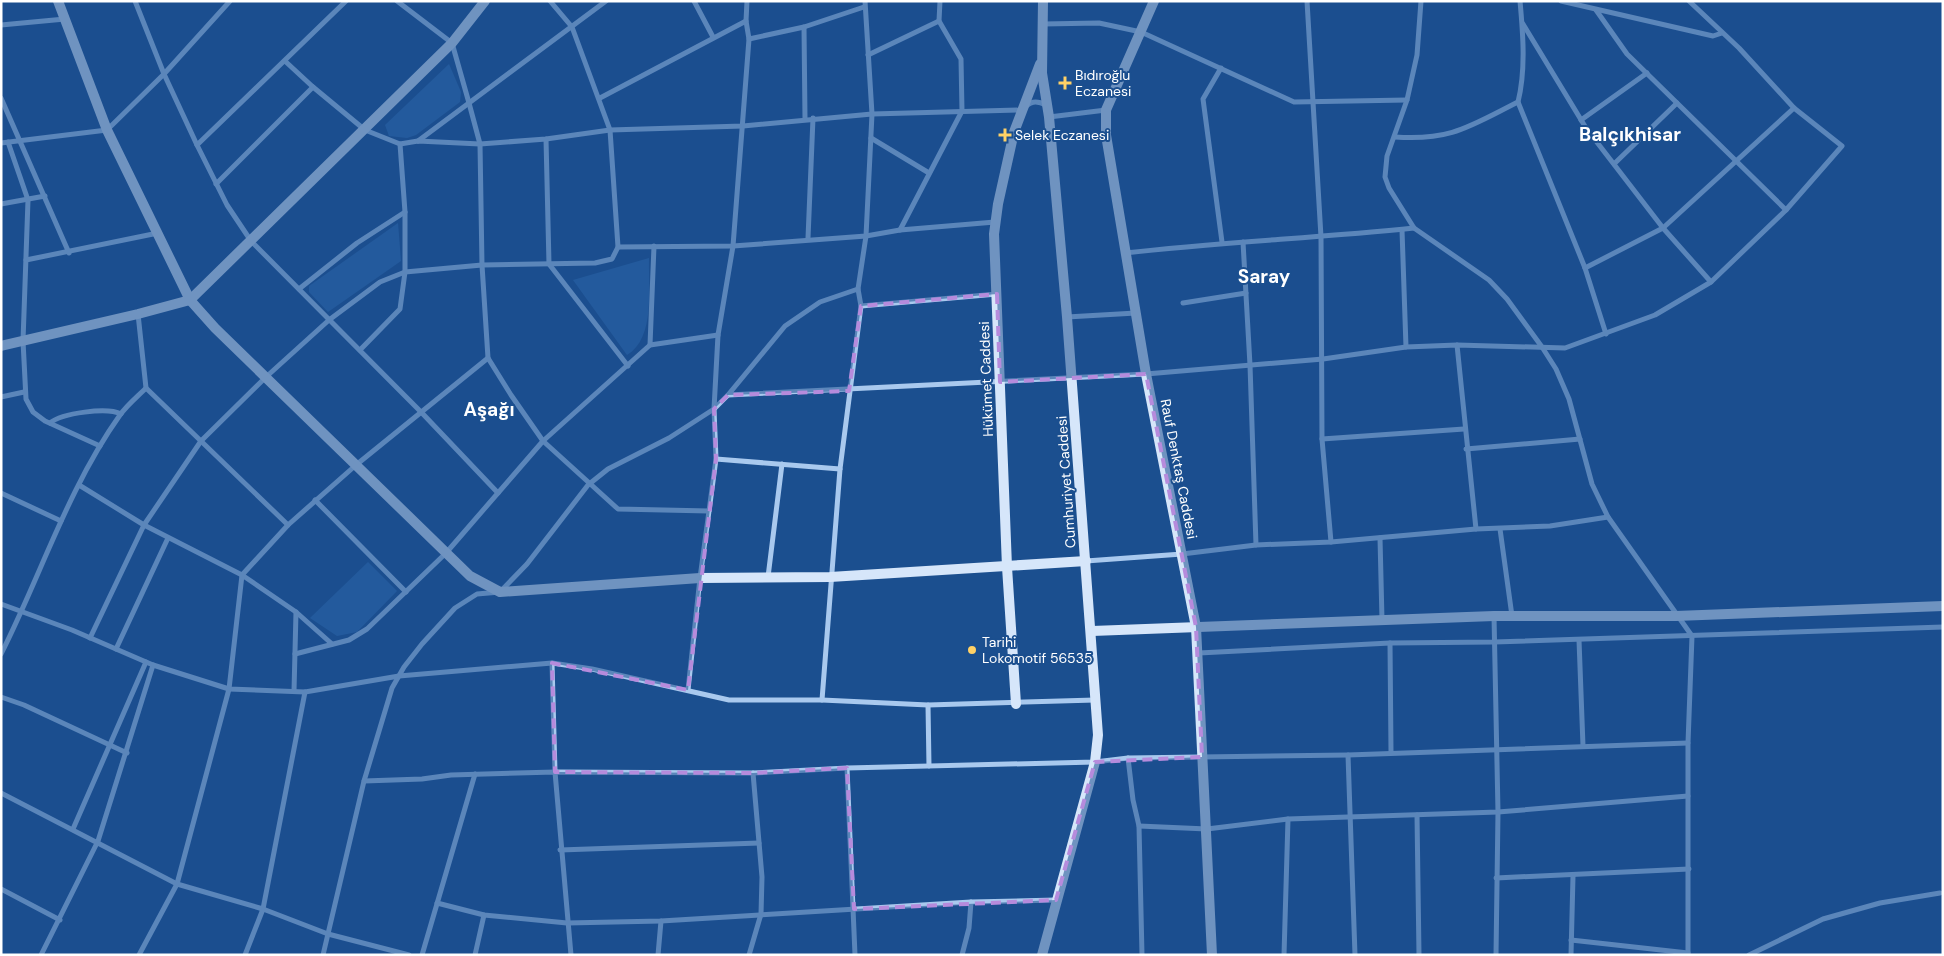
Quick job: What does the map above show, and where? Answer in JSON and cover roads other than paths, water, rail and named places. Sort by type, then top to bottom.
[{"type":"street","points":[[58,1],[107,130],[190,300],[215,328],[470,576],[500,592]]},
{"type":"street","points":[[135,1],[164,74],[197,145],[227,205],[251,241],[422,413],[498,493]]},
{"type":"street","points":[[1,143],[107,130],[164,74],[230,1]]},
{"type":"street","points":[[197,145],[286,62],[346,1]]},
{"type":"street","points":[[397,1],[452,42],[480,144],[482,265],[488,358],[510,395],[544,441],[588,484],[618,509],[709,511]]},
{"type":"street","points":[[1,346],[190,300],[366,130],[452,42],[485,1]]},
{"type":"street","points":[[90,638],[144,526],[201,441],[329,320],[380,282],[405,272],[482,265],[596,263],[612,259],[618,247],[610,130],[600,98],[572,27],[550,1]]},
{"type":"street","points":[[418,141],[606,1]]},
{"type":"street","points":[[694,1],[713,36]]},
{"type":"street","points":[[688,690],[700,578],[716,459],[714,409],[718,335],[733,246],[749,39],[746,21],[747,1]]},
{"type":"street","points":[[900,230],[962,111],[961,59],[940,21],[940,1]]},
{"type":"street","name":"Cumhuriyet Caddesi","points":[[1042,955],[1095,762],[1098,735],[1092,631],[1067,317],[1049,116],[1041,60],[1043,1]]},
{"type":"street","name":"Rauf Denktaş Caddesi","points":[[1154,1],[1106,110],[1106,135],[1146,374],[1196,626],[1199,653],[1212,955]]},
{"type":"street","points":[[1307,1],[1321,238],[1322,439],[1331,542]]},
{"type":"street","points":[[1421,1],[1417,55],[1407,100],[1387,156],[1385,177],[1389,188],[1414,228],[1489,280],[1507,298],[1542,347],[1569,399],[1592,484],[1608,517],[1676,616],[1692,636],[1688,743],[1690,869],[1688,954],[1572,940]]},
{"type":"street","points":[[1520,1],[1522,87],[1518,102],[1585,268],[1606,334]]},
{"type":"street","points":[[1561,1],[1713,36],[1722,33]]},
{"type":"street","points":[[728,395],[849,391],[1146,374],[1323,359],[1406,347],[1457,345],[1565,348],[1655,316],[1711,282],[1786,210],[1842,146],[1794,108],[1689,1]]},
{"type":"street","points":[[749,39],[804,27],[864,4],[872,114],[866,236],[858,289],[861,306],[840,468],[830,576],[822,700]]},
{"type":"street","points":[[1596,10],[1627,54],[1786,210]]},
{"type":"street","points":[[1,25],[65,19]]},
{"type":"street","points":[[600,98],[713,36],[746,21]]},
{"type":"street","points":[[868,55],[940,21]]},
{"type":"street","points":[[1042,24],[1099,23],[1141,32],[1294,102],[1313,100],[1407,100]]},
{"type":"street","points":[[1522,24],[1580,120],[1663,228],[1711,282]]},
{"type":"street","points":[[804,27],[805,119]]},
{"type":"street","name":"Hükümet Caddesi","points":[[1016,704],[1007,567],[995,222],[1009,154],[1022,110],[1041,60]]},
{"type":"street","points":[[286,62],[312,87],[366,130],[400,144],[418,141],[480,144],[546,139],[610,130],[743,126],[872,114],[1022,110],[1032,102],[1047,106]]},
{"type":"street","points":[[1221,68],[1203,99],[1222,242]]},
{"type":"street","points":[[1580,120],[1647,73]]},
{"type":"street","points":[[216,184],[312,87]]},
{"type":"street","points":[[1,98],[69,253]]},
{"type":"street","points":[[1395,137],[1419,139],[1450,134],[1518,102]]},
{"type":"street","points":[[1614,164],[1678,103]]},
{"type":"street","points":[[1585,268],[1663,228],[1794,108]]},
{"type":"street","points":[[1049,116],[1106,110]]},
{"type":"street","points":[[808,238],[813,118]]},
{"type":"street","points":[[870,138],[929,173]]},
{"type":"street","points":[[546,139],[549,264],[628,366]]},
{"type":"street","points":[[8,142],[28,200],[23,341],[24,392],[33,412],[50,423],[100,446]]},
{"type":"street","points":[[360,350],[400,310],[405,272],[400,144]]},
{"type":"street","points":[[1,204],[45,196]]},
{"type":"street","points":[[299,289],[357,243],[404,212]]},
{"type":"street","points":[[618,247],[733,246],[808,238],[866,236],[900,230],[995,222]]},
{"type":"street","points":[[1125,253],[1222,242],[1321,238],[1414,228]]},
{"type":"street","points":[[1402,230],[1406,347]]},
{"type":"street","points":[[26,260],[158,234]]},
{"type":"street","points":[[1243,242],[1250,364],[1256,545]]},
{"type":"street","points":[[650,345],[654,246]]},
{"type":"street","points":[[500,592],[527,564],[588,484],[608,469],[669,438],[714,409],[728,395],[785,326],[820,302],[858,289]]},
{"type":"street","points":[[1182,303],[1246,293]]},
{"type":"street","points":[[861,306],[997,294]]},
{"type":"street","points":[[1067,317],[1136,313]]},
{"type":"street","points":[[138,314],[146,388],[288,524]]},
{"type":"street","points":[[295,654],[348,640],[363,633],[446,553],[544,441],[650,345],[718,335]]},
{"type":"street","points":[[1457,345],[1466,449],[1476,529]]},
{"type":"street","points":[[140,955],[177,884],[229,689],[242,575],[288,524],[315,500],[488,358]]},
{"type":"street","points":[[1,654],[22,612],[79,484],[100,446],[121,414],[146,388]]},
{"type":"street","points":[[1,397],[24,392]]},
{"type":"street","points":[[50,423],[58,418],[103,410],[121,414]]},
{"type":"street","points":[[1322,439],[1464,429]]},
{"type":"street","points":[[1466,449],[1580,439]]},
{"type":"street","points":[[716,459],[840,468]]},
{"type":"street","points":[[768,577],[782,464]]},
{"type":"street","points":[[79,484],[144,526],[242,575],[296,612],[332,644]]},
{"type":"street","points":[[1,493],[61,522]]},
{"type":"street","points":[[315,500],[406,592]]},
{"type":"street","points":[[322,955],[364,781],[392,688],[422,644],[455,608],[477,594],[700,578],[830,576],[1007,567],[1182,554],[1256,545],[1331,542],[1476,529],[1550,526],[1608,517]]},
{"type":"street","points":[[1500,529],[1512,616]]},
{"type":"street","points":[[116,649],[168,538]]},
{"type":"street","points":[[1380,538],[1382,620]]},
{"type":"street","points":[[1,604],[90,638],[153,666],[229,689],[305,692],[399,676],[552,663],[592,669],[729,700],[822,700],[928,705],[1016,704],[1096,700]]},
{"type":"street","points":[[1092,631],[1494,616],[1676,616],[1943,606]]},
{"type":"street","points":[[294,691],[296,612]]},
{"type":"street","points":[[1494,616],[1498,812],[1496,955]]},
{"type":"street","points":[[1199,653],[1390,643],[1579,640],[1943,627]]},
{"type":"street","points":[[1579,640],[1583,746]]},
{"type":"street","points":[[1390,643],[1391,752]]},
{"type":"street","points":[[73,829],[146,662]]},
{"type":"street","points":[[552,663],[555,772],[560,850],[571,955]]},
{"type":"street","points":[[41,955],[98,841],[153,666]]},
{"type":"street","points":[[245,955],[263,909],[305,692]]},
{"type":"street","points":[[1,697],[24,705],[127,752]]},
{"type":"street","points":[[928,705],[928,766]]},
{"type":"street","points":[[364,781],[422,780],[475,774],[555,772],[753,773],[847,768],[1095,762],[1128,758],[1348,755],[1688,743]]},
{"type":"street","points":[[1348,755],[1352,818],[1354,955]]},
{"type":"street","points":[[1128,758],[1133,800],[1139,826],[1142,955]]},
{"type":"street","points":[[847,768],[855,955]]},
{"type":"street","points":[[749,955],[762,914],[762,877],[753,773]]},
{"type":"street","points":[[422,955],[475,774]]},
{"type":"street","points":[[1,793],[98,841],[177,884],[263,909],[328,934],[409,955]]},
{"type":"street","points":[[1139,826],[1207,829],[1288,819],[1498,812],[1688,796]]},
{"type":"street","points":[[1417,814],[1419,955]]},
{"type":"street","points":[[1284,955],[1288,819]]},
{"type":"street","points":[[560,850],[759,843]]},
{"type":"street","points":[[1496,878],[1573,876],[1690,869]]},
{"type":"street","points":[[1571,955],[1573,876]]},
{"type":"street","points":[[1,889],[60,920]]},
{"type":"street","points":[[1749,955],[1823,919],[1880,903],[1940,893]]},
{"type":"street","points":[[438,903],[484,915],[567,923],[660,921],[971,902],[1056,900]]},
{"type":"street","points":[[962,955],[969,928],[971,902]]},
{"type":"street","points":[[475,955],[484,915]]},
{"type":"street","points":[[658,955],[660,921]]},
{"type":"place","name":"Bıdıroğlu Eczanesi","points":[[1065,83]]},
{"type":"place","name":"Selek Eczanesi","points":[[1005,135]]},
{"type":"place","name":"Tarihi Lokomotif 56535","points":[[972,650]]},
{"type":"district","name":"Balçıkhisar","points":[[1630,134]]},
{"type":"district","name":"Saray","points":[[1264,276]]},
{"type":"district","name":"Aşağı","points":[[489,409]]}]
